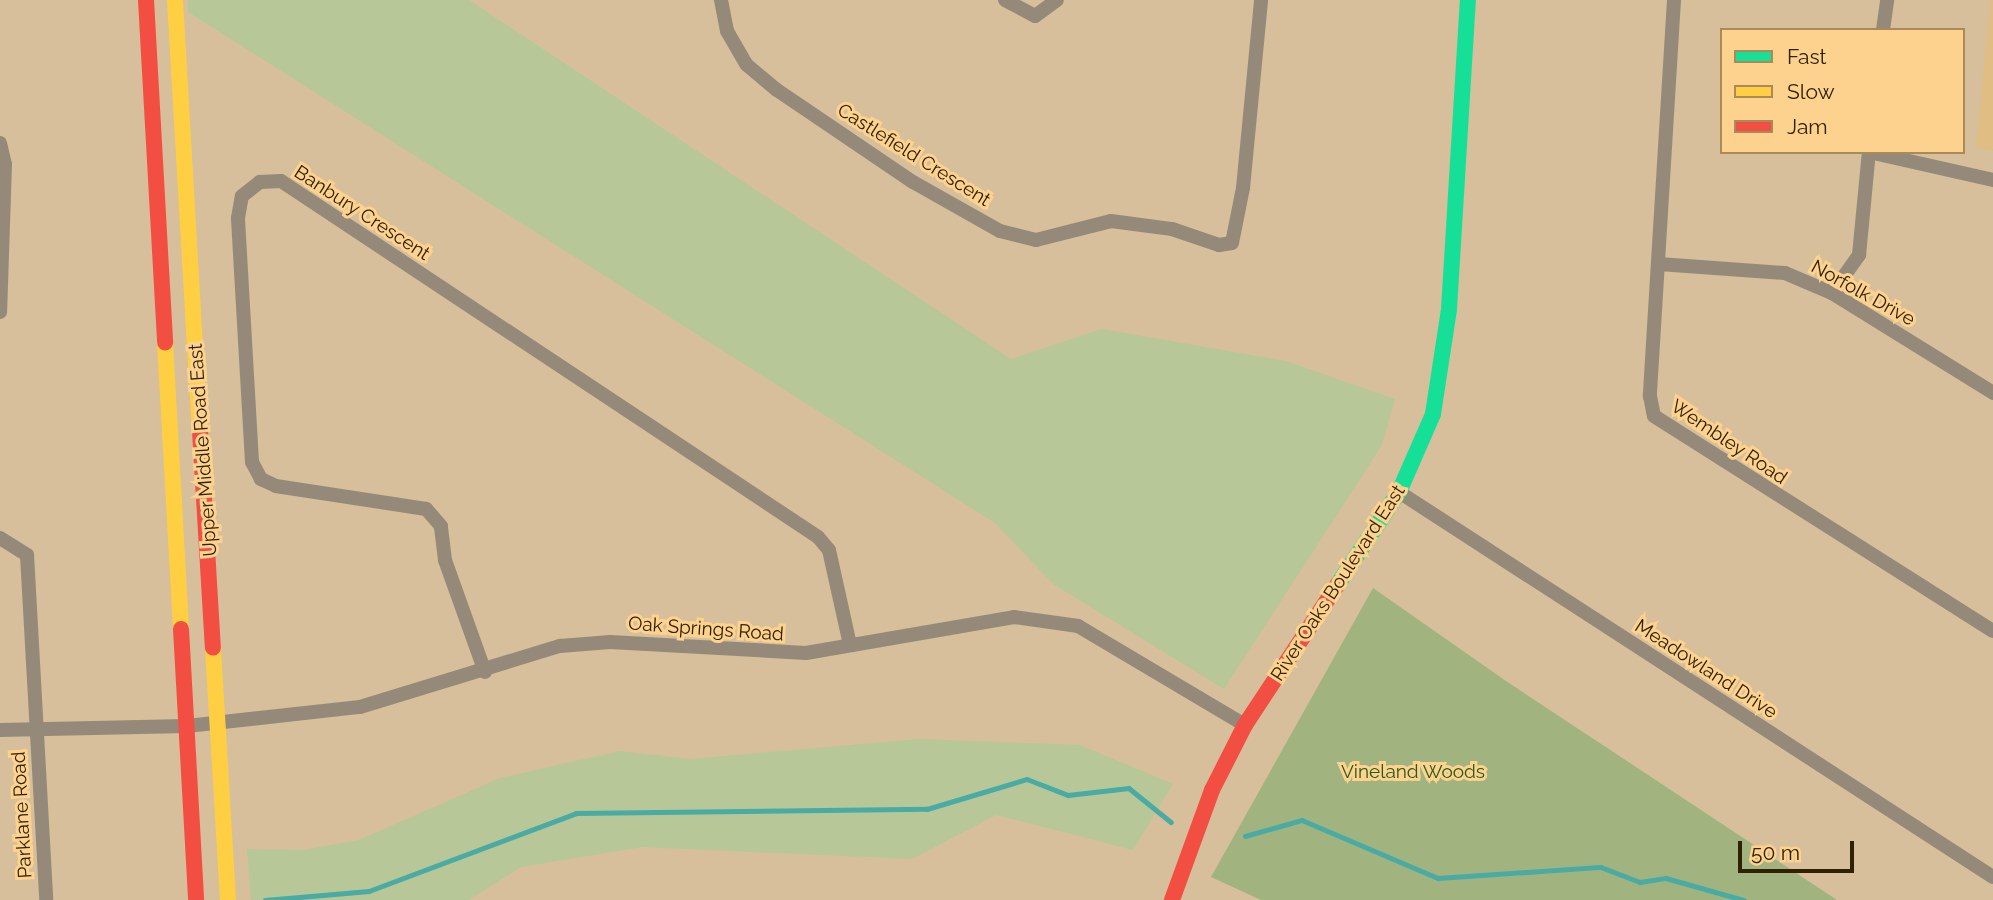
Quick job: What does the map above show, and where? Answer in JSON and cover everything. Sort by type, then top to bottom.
[{"type":"main road","name":"Upper Middle Road East","points":[[146,0],[196,900]]},
{"type":"main road","name":"Upper Middle Road East","points":[[174,0],[221,723],[228,900]]},
{"type":"main road","name":"River Oaks Boulevard East","points":[[1172,900],[1212,790],[1245,725],[1399,492],[1442,377],[1468,0]]},
{"type":"street","name":"Castlefield Crescent","points":[[721,0],[727,31],[757,73],[913,182],[1000,231],[1036,240],[1111,221],[1172,229],[1219,245],[1233,243],[1244,188],[1261,0]]},
{"type":"street","points":[[1005,0],[1035,16],[1057,0]]},
{"type":"street","name":"Wembley Road","points":[[1674,0],[1659,264],[1654,416],[1993,631]]},
{"type":"street","points":[[1883,28],[1887,0]]},
{"type":"street","points":[[0,143],[5,164],[0,312]]},
{"type":"street","points":[[1832,293],[1858,255],[1869,154]]},
{"type":"street","points":[[1878,154],[1993,180]]},
{"type":"street","name":"Banbury Crescent","points":[[485,672],[445,560],[441,526],[426,509],[276,486],[261,479],[252,463],[238,218],[242,196],[260,182],[281,181],[818,537],[829,550],[850,646]]},
{"type":"street","name":"Norfolk Drive","points":[[1659,264],[1785,273],[1832,293],[1993,393]]},
{"type":"street","name":"Meadowland Drive","points":[[1399,492],[1993,877]]},
{"type":"street","name":"Parklane Road","points":[[0,538],[27,555],[46,900]]},
{"type":"street","name":"Oak Springs Road","points":[[0,730],[37,727],[187,726],[360,707],[585,644],[765,656],[850,646],[1014,617],[1078,626],[1245,725]]},
{"type":"shaded area","points":[[1993,0],[1993,151],[1976,146]]},
{"type":"green space","points":[[188,0],[469,0],[1011,359],[1101,329],[1286,361],[1395,399],[1382,445],[1224,689],[1053,584],[995,523],[188,12]]},
{"type":"green space","name":"Vineland Woods","points":[[1373,588],[1506,681],[1837,900],[1261,900],[1211,877]]},
{"type":"green space","points":[[919,739],[1080,745],[1173,784],[1133,850],[996,815],[912,859],[642,847],[521,867],[469,900],[251,900],[247,849],[303,850],[359,840],[500,778],[620,751],[690,759]]},
{"type":"waterway","points":[[265,900],[369,891],[576,813],[927,809],[1027,779],[1068,795],[1129,788],[1171,822]]},
{"type":"waterway","points":[[1245,836],[1302,820],[1438,878],[1601,867],[1640,882],[1666,878],[1744,900]]},
{"type":"traffic: fast","points":[[1338,584],[1399,492],[1433,414],[1449,309],[1468,0]]},
{"type":"traffic: slow","points":[[175,0],[200,431]]},
{"type":"traffic: slow","points":[[165,342],[181,629]]},
{"type":"traffic: slow","points":[[213,648],[228,900]]},
{"type":"traffic: jam","points":[[146,0],[165,342]]},
{"type":"traffic: jam","points":[[200,431],[213,648]]},
{"type":"traffic: jam","points":[[1172,900],[1212,790],[1245,725],[1338,584]]},
{"type":"traffic: jam","points":[[181,629],[196,900]]}]
